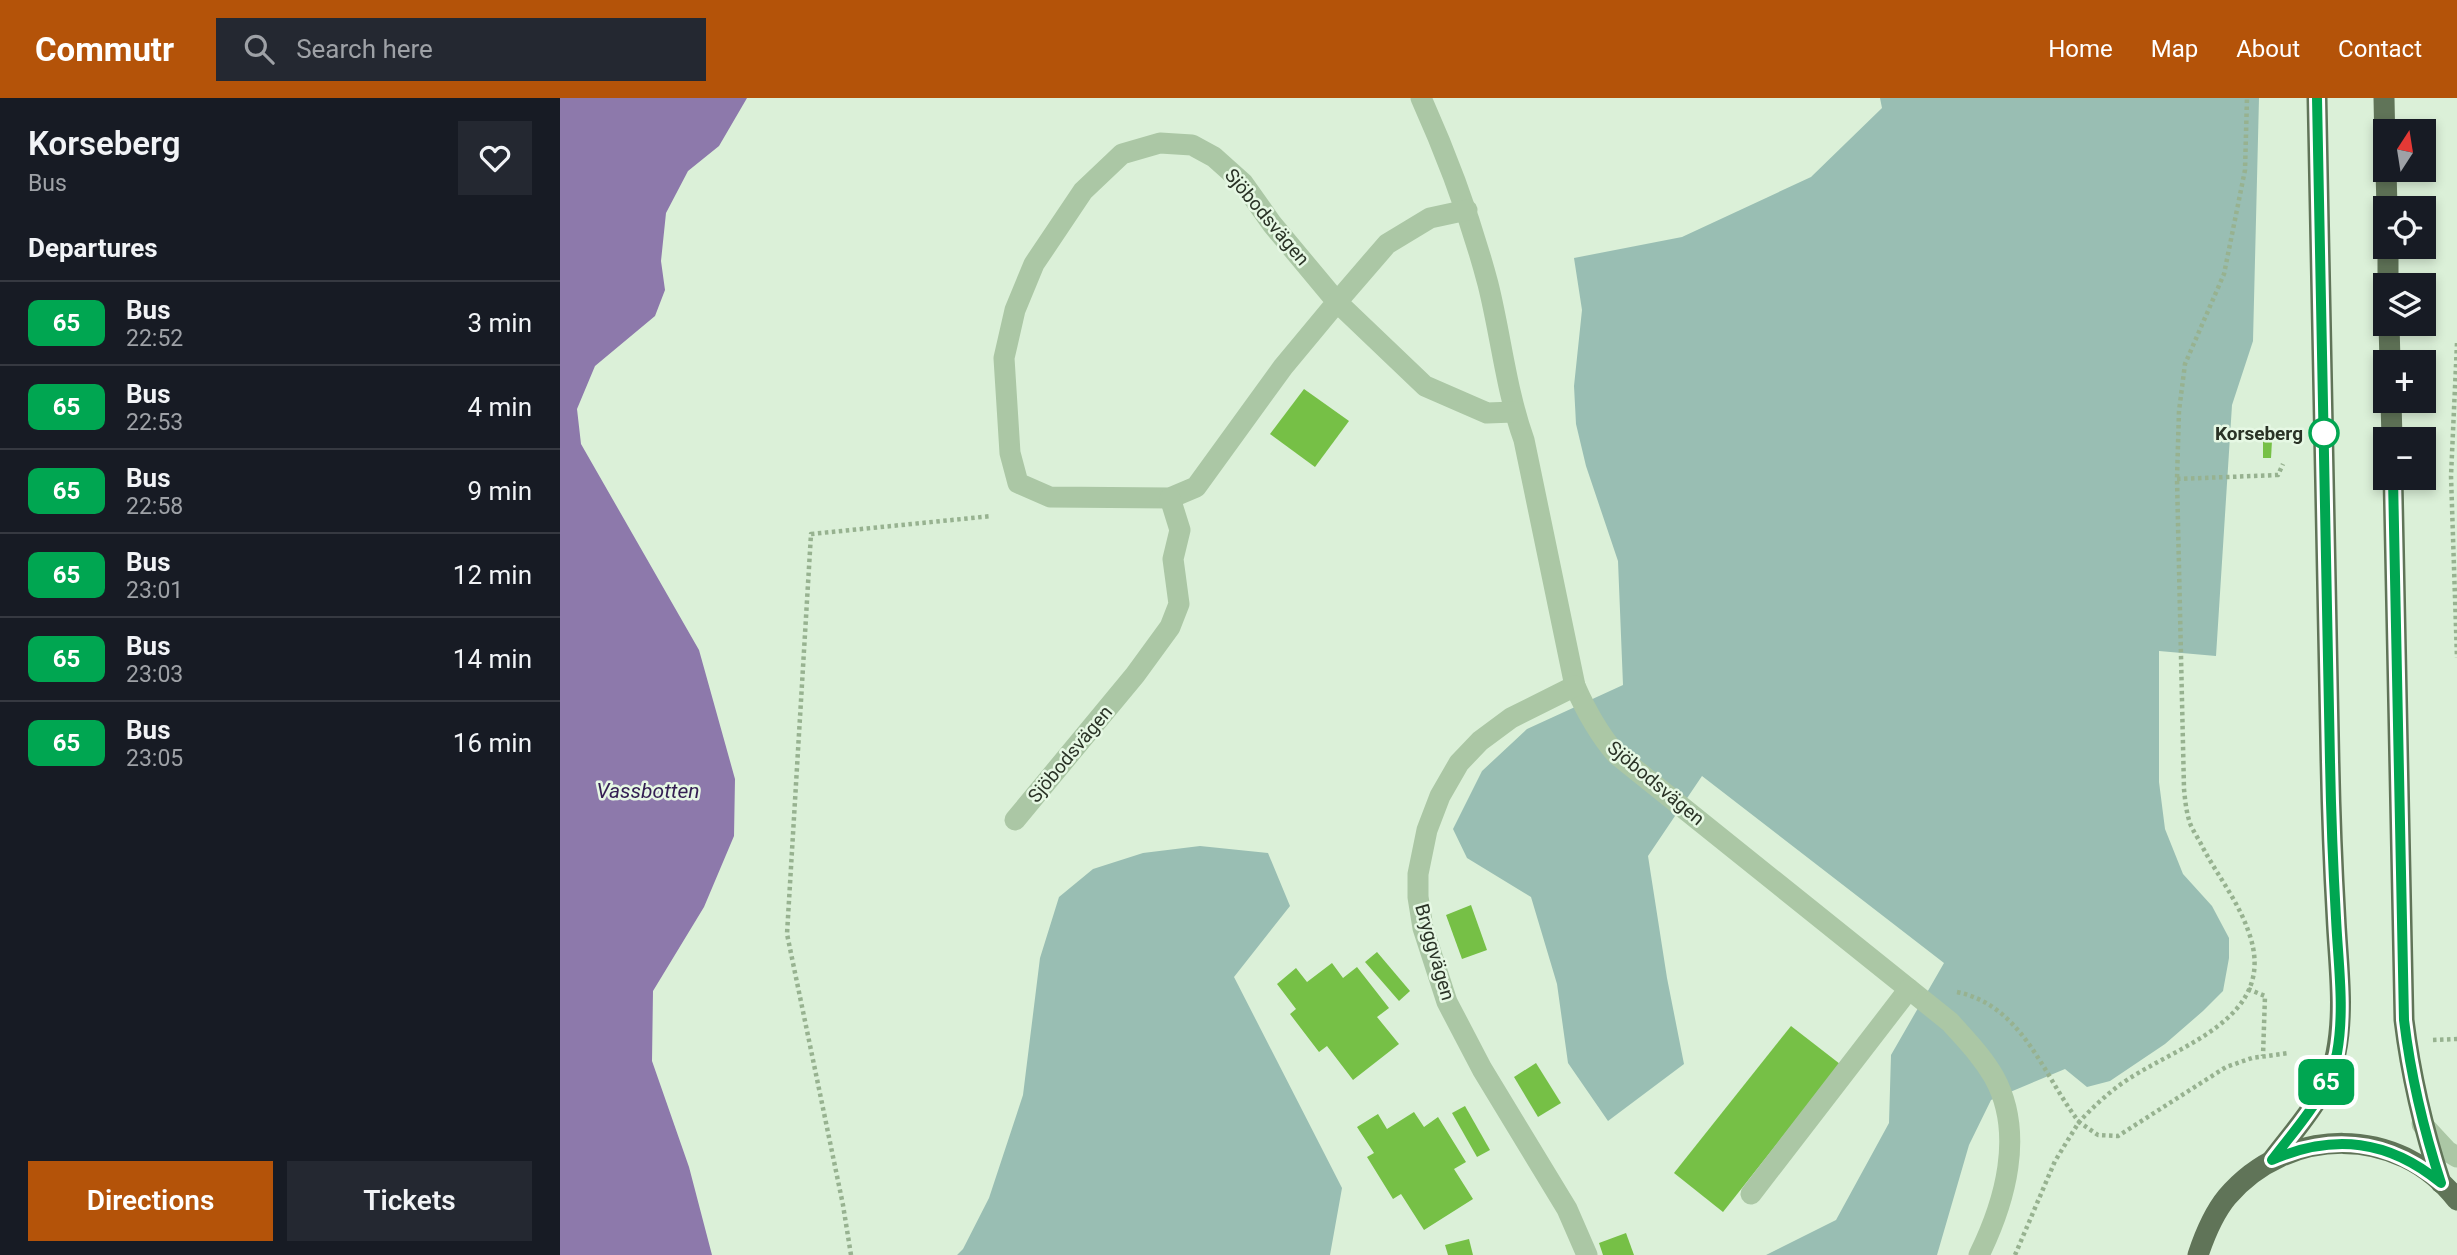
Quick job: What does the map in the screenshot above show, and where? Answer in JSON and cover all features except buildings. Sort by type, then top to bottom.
[{"type":"main road","points":[[2272,1160],[2310,1110],[2327,1081],[2336,1056],[2339,1034],[2340,996],[2333,878],[2317,98]]},
{"type":"main road","points":[[2384,98],[2384,119]]},
{"type":"main road","points":[[2393,490],[2404,1020],[2409,1063],[2422,1124],[2452,1192]]},
{"type":"main road","points":[[2201,1245],[2225,1199],[2255,1170],[2293,1150],[2315,1145],[2361,1144],[2404,1157],[2424,1168],[2452,1192]]},
{"type":"street","name":"Sjöbodsvägen","points":[[1421,98],[1467,210],[1488,284],[1507,366],[1514,412],[1524,440],[1575,686],[1587,714],[1601,737],[1616,754],[1950,1022],[1978,1052],[1996,1079],[2006,1111],[2010,1145],[2008,1174],[2000,1204],[1979,1255]]},
{"type":"street","name":"Sjöbodsvägen","points":[[1467,210],[1430,218],[1387,244],[1338,302],[1283,367],[1196,487],[1170,498],[1050,498],[1018,483],[1010,453],[1004,358],[1015,310],[1034,264],[1083,191],[1122,154],[1160,143],[1192,145],[1214,157],[1243,183],[1272,224],[1338,302],[1425,386],[1487,412],[1514,412]]},
{"type":"street","name":"Sjöbodsvägen","points":[[1015,820],[1135,676],[1170,627],[1180,604],[1173,559],[1180,530],[1170,498]]},
{"type":"street","name":"Bryggvägen","points":[[1575,686],[1511,718],[1480,741],[1459,763],[1440,796],[1427,830],[1418,874],[1418,897],[1423,928],[1447,1002],[1482,1069],[1567,1209],[1587,1255]]},
{"type":"street","points":[[1751,1194],[1909,989]]},
{"type":"street","points":[[2422,1124],[2447,1151],[2457,1157]]},
{"type":"street","points":[[2190,1255],[2201,1245]]},
{"type":"path","points":[[2015,1255],[2054,1161],[2079,1122],[2101,1098],[2129,1078],[2169,1058],[2231,1017],[2245,998],[2255,958],[2249,933],[2230,892],[2189,822],[2184,789],[2177,479],[2179,411],[2185,364],[2224,274],[2245,170],[2247,98]]},
{"type":"path","points":[[2457,343],[2451,476],[2457,658]]},
{"type":"path","points":[[2177,479],[2278,475],[2283,464]]},
{"type":"path","points":[[851,1255],[787,934],[811,534],[992,516]]},
{"type":"path","points":[[2248,989],[2265,996],[2263,1056]]},
{"type":"path","points":[[1929,1005],[1943,994],[1958,991],[1993,1008],[2022,1032],[2079,1122],[2098,1135],[2118,1136],[2226,1067],[2263,1056],[2289,1053]]},
{"type":"path","points":[[2431,1041],[2457,1039]]},
{"type":"shaded area","points":[[1880,98],[2259,98],[2253,341],[2232,405],[2216,656],[2159,651],[2159,782],[2165,829],[2183,874],[2212,906],[2229,938],[2229,958],[2223,991],[2165,1044],[2110,1081],[2087,1087],[2065,1069],[1991,1100],[1969,1145],[1937,1255],[1766,1255],[1836,1220],[1889,1123],[1891,1055],[1944,963],[1702,776],[1648,856],[1684,1064],[1608,1121],[1568,1063],[1557,984],[1531,897],[1467,858],[1453,829],[1482,771],[1527,729],[1623,685],[1618,561],[1586,466],[1576,424],[1574,386],[1582,310],[1574,258],[1682,237],[1811,177],[1882,108]]},
{"type":"shaded area","points":[[1200,846],[1268,853],[1290,906],[1234,977],[1342,1188],[1330,1255],[957,1255],[963,1249],[989,1198],[1023,1095],[1040,958],[1059,897],[1093,869],[1143,853]]},
{"type":"water","name":"Vassbotten","points":[[560,98],[747,98],[719,146],[688,171],[666,213],[661,261],[665,290],[655,316],[595,366],[577,409],[581,444],[699,650],[735,779],[734,836],[704,907],[653,991],[652,1061],[689,1167],[712,1255],[560,1255]]},
{"type":"bus line","name":"65","points":[[2317,98],[2330,761],[2340,996],[2339,1034],[2336,1056],[2327,1081],[2310,1110],[2272,1160],[2293,1150],[2315,1145],[2361,1144],[2404,1157],[2424,1168],[2441,1183],[2422,1124],[2409,1063],[2404,1020],[2393,490]]},
{"type":"place","name":"Korseberg","points":[[2324,433]]}]
